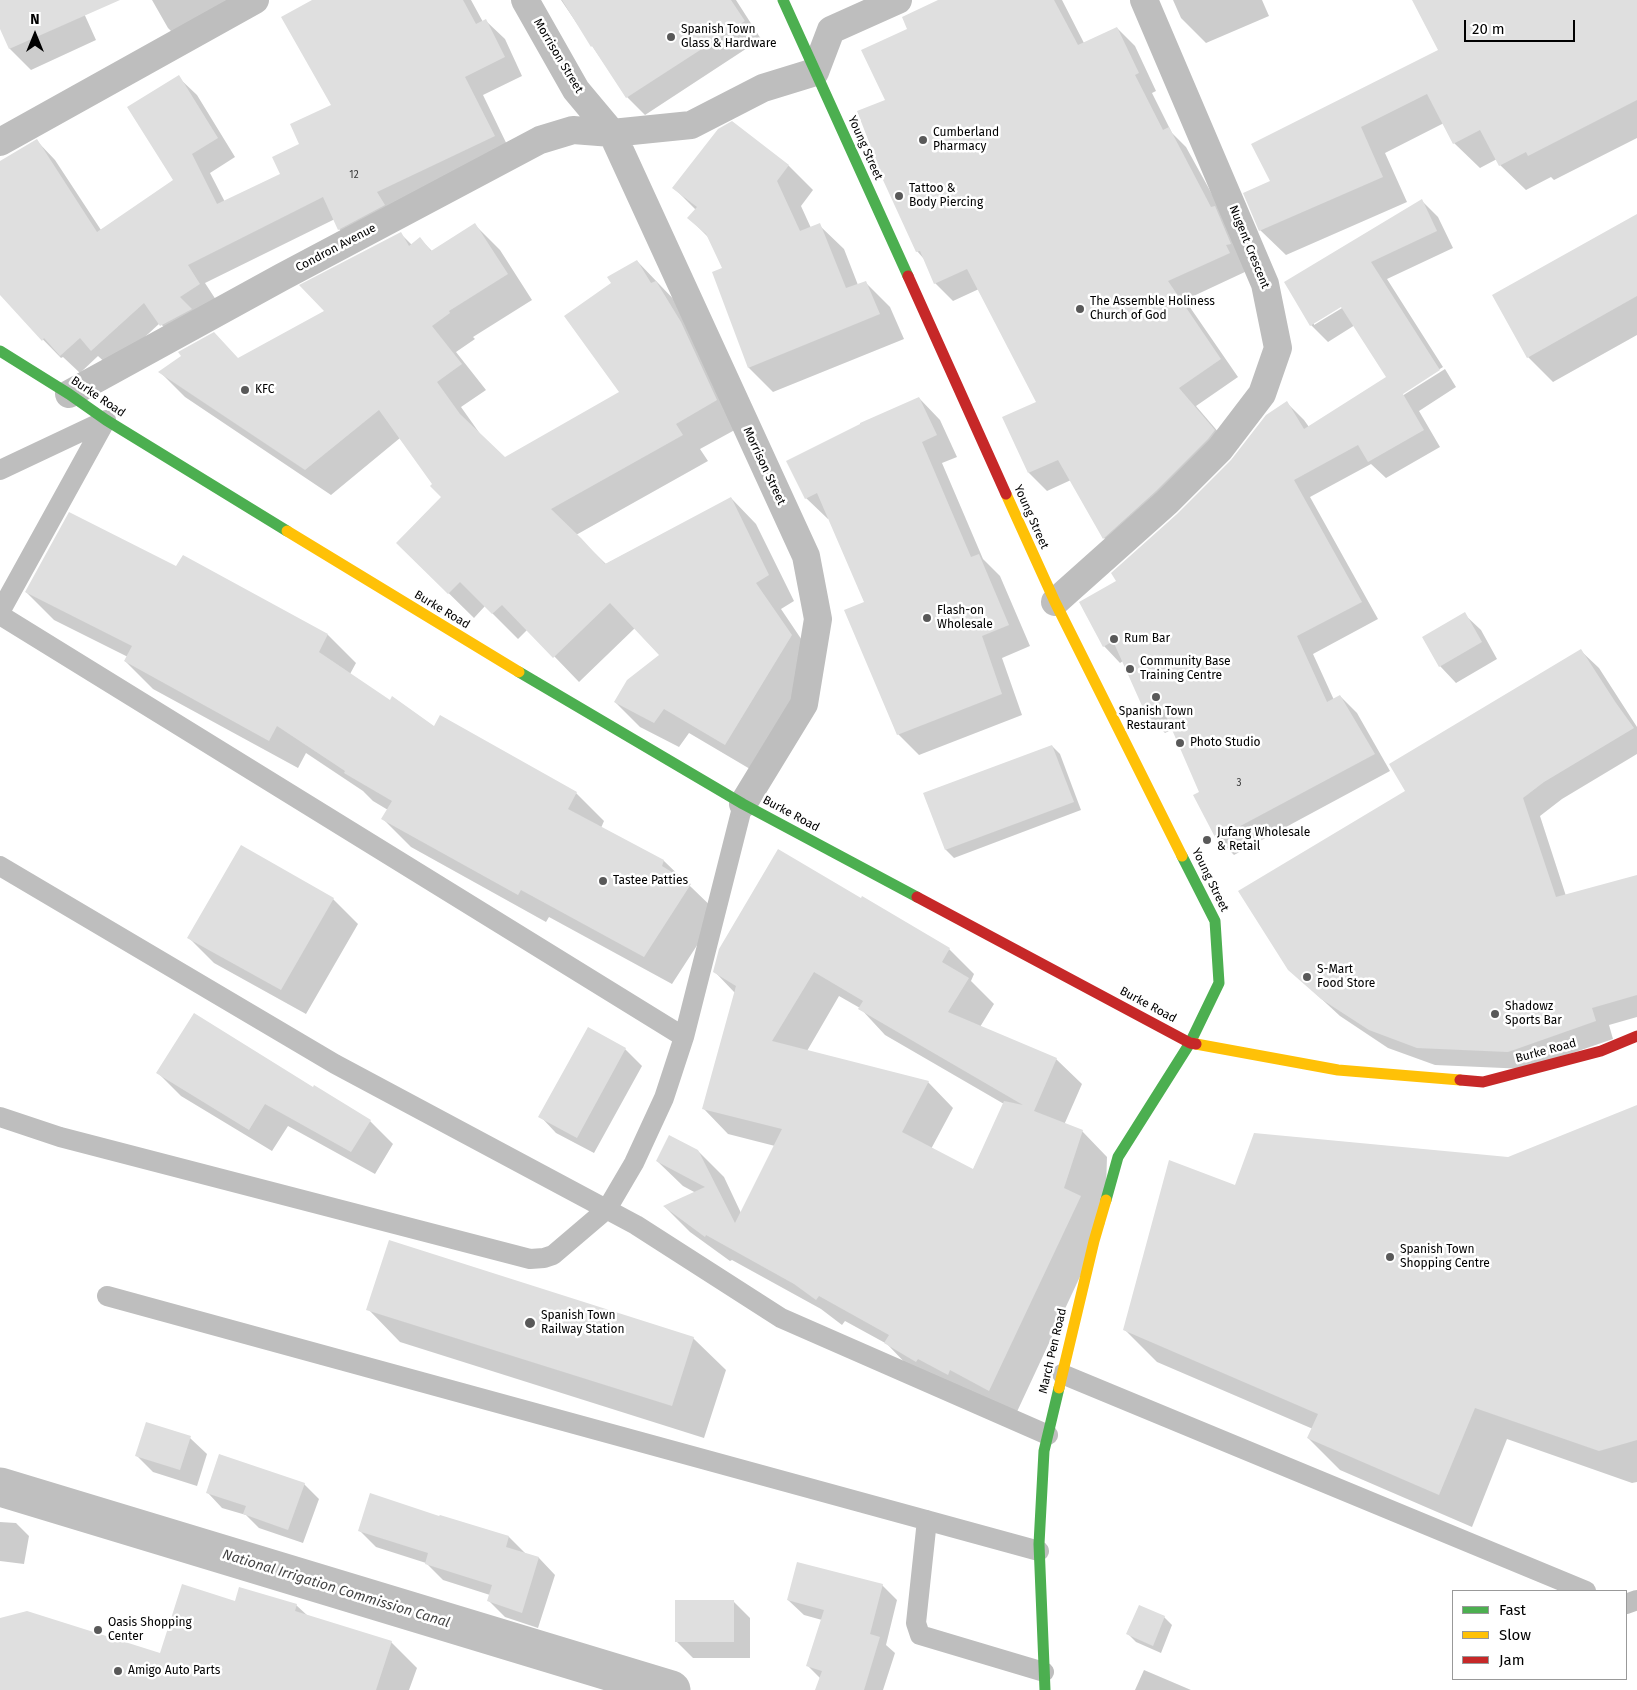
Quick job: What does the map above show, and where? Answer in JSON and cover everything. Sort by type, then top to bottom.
[{"type":"main road","name":"Young Street","points":[[783,0],[1055,602],[1215,921],[1219,983],[1190,1043]]},
{"type":"main road","name":"Burke Road","points":[[0,352],[69,394],[106,420],[442,627],[744,804],[1190,1043],[1338,1070],[1484,1082],[1601,1051],[1637,1036]]},
{"type":"main road","name":"March Pen Road","points":[[1045,1681],[1040,1551],[1044,1451],[1094,1241],[1118,1157],[1190,1043]]},
{"type":"street","points":[[0,142],[255,0]]},
{"type":"street","name":"Morrison Street","points":[[525,0],[576,90],[612,133],[806,556],[818,619],[804,704],[744,804]]},
{"type":"street","points":[[612,133],[691,125],[763,88],[815,72],[831,30],[898,0]]},
{"type":"street","name":"Nugent Crescent","points":[[1055,602],[1167,502],[1220,449],[1262,394],[1278,348],[1265,284],[1144,0]]},
{"type":"street","name":"Condron Avenue","points":[[69,394],[290,272],[540,140],[573,130],[612,133]]},
{"type":"lane","points":[[106,420],[0,613],[684,1037]]},
{"type":"lane","points":[[0,470],[106,420]]},
{"type":"lane","points":[[0,1117],[60,1137],[530,1259],[553,1255],[607,1209],[634,1163],[664,1098],[684,1037],[744,804]]},
{"type":"lane","points":[[0,866],[335,1064],[636,1225],[781,1318],[1048,1435]]},
{"type":"lane","points":[[107,1296],[1040,1551]]},
{"type":"lane","points":[[1062,1374],[1584,1590]]},
{"type":"lane","points":[[928,1520],[916,1622],[920,1635],[1045,1681]]},
{"type":"building","points":[[0,0],[120,0],[9,49],[0,29]]},
{"type":"building","points":[[312,0],[463,0],[476,24],[486,19],[505,57],[465,77],[495,136],[377,192],[385,205],[338,230],[323,197],[188,265],[200,284],[180,297],[192,309],[160,326],[144,303],[91,351],[80,338],[60,356],[44,338],[42,341],[0,295],[0,161],[37,139],[97,232],[173,180],[127,107],[179,75],[218,138],[192,154],[217,204],[280,174],[272,157],[299,144],[290,124],[331,105],[281,17]]},
{"type":"building","name":"Spanish Town Glass & Hardware","points":[[562,0],[731,0],[745,21],[626,98]]},
{"type":"building","points":[[938,0],[1054,0],[1078,45],[1117,27],[1139,73],[1135,75],[1163,130],[1169,127],[1211,207],[1215,206],[1231,244],[1226,245],[1230,253],[1168,281],[1221,359],[1179,388],[1215,430],[1156,491],[1103,539],[1058,460],[1028,473],[1002,417],[1036,402],[967,269],[934,284],[920,251],[916,252],[872,156],[874,155],[857,111],[885,100],[861,50],[907,29],[902,17]]},
{"type":"building","points":[[1412,0],[1637,0],[1637,100],[1528,156],[1526,152],[1499,166],[1480,130],[1453,144],[1427,94],[1361,127],[1383,177],[1259,231],[1243,193],[1270,181],[1251,144],[1438,50]]},
{"type":"building","points":[[732,121],[789,165],[777,181],[800,231],[820,223],[846,288],[866,281],[880,314],[748,368],[712,272],[722,268],[706,234],[687,218],[697,207],[672,188],[718,129]]},
{"type":"building","points":[[1422,199],[1437,231],[1371,262],[1440,370],[1403,394],[1424,430],[1368,462],[1358,445],[1294,480],[1362,602],[1297,636],[1327,702],[1340,695],[1375,754],[1216,839],[1193,795],[1199,792],[1163,709],[1147,717],[1113,641],[1103,647],[1079,602],[1116,581],[1111,573],[1177,514],[1231,460],[1266,415],[1287,401],[1304,429],[1386,377],[1341,307],[1310,326],[1284,282]]},
{"type":"building","points":[[1637,214],[1637,296],[1527,358],[1492,295]]},
{"type":"building","points":[[475,223],[508,274],[449,311],[450,313],[432,326],[462,364],[437,382],[460,414],[505,457],[619,392],[564,316],[611,283],[607,277],[637,260],[651,283],[656,281],[681,322],[717,400],[676,424],[683,435],[551,509],[605,564],[731,497],[769,575],[756,583],[792,635],[725,745],[664,709],[654,723],[614,702],[627,680],[659,655],[610,603],[553,658],[502,605],[492,614],[460,582],[448,594],[396,543],[441,497],[430,486],[432,484],[379,410],[305,470],[158,372],[181,356],[178,352],[214,332],[238,358],[324,311],[299,285],[401,232],[409,246],[420,237],[431,251]]},
{"type":"building","points":[[919,397],[937,435],[922,442],[971,557],[979,554],[1009,625],[982,636],[1002,694],[897,735],[844,610],[864,602],[817,493],[805,499],[786,461],[860,423]]},
{"type":"building","points":[[69,512],[176,566],[183,555],[328,634],[319,652],[390,700],[392,696],[434,726],[440,715],[577,792],[568,809],[664,860],[662,866],[691,884],[644,957],[521,890],[518,895],[381,819],[392,801],[344,773],[345,771],[277,726],[269,741],[124,661],[132,646],[25,592]]},
{"type":"building","points":[[1465,612],[1482,642],[1439,667],[1422,637]]},
{"type":"building","points":[[1581,649],[1634,728],[1544,782],[1523,798],[1556,897],[1637,875],[1637,995],[1592,1008],[1596,1021],[1508,1052],[1417,1048],[1369,1030],[1321,999],[1288,970],[1238,891],[1405,791],[1389,764]]},
{"type":"building","points":[[1052,745],[1074,802],[945,850],[923,793]]},
{"type":"building","points":[[241,845],[334,898],[281,990],[187,938]]},
{"type":"building","points":[[778,849],[950,948],[942,962],[969,978],[948,1012],[1057,1058],[1034,1111],[1083,1130],[1064,1188],[1081,1196],[989,1391],[950,1370],[948,1375],[918,1359],[916,1362],[884,1343],[889,1335],[819,1296],[816,1300],[794,1284],[706,1235],[705,1237],[663,1206],[705,1187],[656,1161],[669,1135],[698,1150],[735,1223],[782,1129],[702,1109],[736,986],[713,972],[719,949]],"holes":[[[814,972],[863,1001],[858,1009],[1023,1105],[1004,1101],[973,1169],[902,1132],[929,1081],[772,1041]]]},
{"type":"building","points":[[194,1013],[313,1087],[314,1085],[371,1120],[351,1152],[265,1104],[249,1130],[156,1073]]},
{"type":"building","points":[[588,1027],[626,1048],[577,1138],[538,1117]]},
{"type":"building","name":"Spanish Town Shopping Centre","points":[[1637,1105],[1637,1440],[1599,1451],[1475,1408],[1439,1495],[1307,1438],[1318,1414],[1123,1330],[1169,1160],[1235,1185],[1254,1133],[1508,1157]]},
{"type":"building","name":"Spanish Town Railway Station","points":[[389,1240],[694,1337],[672,1406],[366,1310]]},
{"type":"building","points":[[146,1422],[191,1436],[180,1470],[135,1456]]},
{"type":"building","points":[[219,1454],[305,1483],[288,1530],[243,1514],[246,1506],[206,1493]]},
{"type":"building","points":[[370,1493],[439,1516],[509,1536],[506,1547],[539,1557],[522,1613],[487,1601],[492,1585],[425,1564],[428,1553],[358,1531]]},
{"type":"building","points":[[797,1562],[883,1584],[870,1634],[880,1637],[864,1690],[815,1690],[822,1671],[806,1666],[824,1610],[787,1600]]},
{"type":"building","name":"Oasis Shopping Center","points":[[182,1584],[235,1601],[239,1587],[297,1604],[295,1611],[392,1641],[376,1690],[0,1690],[0,1618],[27,1611],[160,1653]]},
{"type":"building","points":[[675,1600],[734,1600],[734,1642],[675,1642]]},
{"type":"building","points":[[1139,1605],[1165,1616],[1153,1646],[1126,1634]]},
{"type":"waterway","name":"National Irrigation Commission Canal","points":[[0,1487],[671,1690]]},
{"type":"traffic: fast","points":[[783,0],[908,276]]},
{"type":"traffic: fast","points":[[0,351],[69,394],[106,420],[287,531]]},
{"type":"traffic: fast","points":[[519,672],[743,804],[917,897]]},
{"type":"traffic: fast","points":[[1106,1200],[1118,1157],[1190,1043],[1219,983],[1215,921],[1182,856]]},
{"type":"traffic: fast","points":[[1045,1690],[1039,1544],[1044,1451],[1059,1388]]},
{"type":"traffic: slow","points":[[1006,494],[1055,602],[1182,856]]},
{"type":"traffic: slow","points":[[287,531],[519,672]]},
{"type":"traffic: slow","points":[[1196,1044],[1338,1070],[1460,1080]]},
{"type":"traffic: slow","points":[[1059,1388],[1094,1241],[1106,1200]]},
{"type":"traffic: jam","points":[[908,276],[1006,494]]},
{"type":"traffic: jam","points":[[917,897],[1190,1043],[1196,1044]]},
{"type":"traffic: jam","points":[[1460,1080],[1483,1082],[1601,1051],[1637,1036]]},
{"type":"place","name":"Spanish Town Glass & Hardware","points":[[671,37]]},
{"type":"place","name":"Cumberland Pharmacy","points":[[923,140]]},
{"type":"place","name":"Tattoo & Body Piercing","points":[[899,196]]},
{"type":"place","name":"The Assemble Holiness Church of God","points":[[1080,309]]},
{"type":"place","name":"KFC","points":[[245,390]]},
{"type":"place","name":"Flash-on Wholesale","points":[[927,618]]},
{"type":"place","name":"Rum Bar","points":[[1114,639]]},
{"type":"place","name":"Community Base Training Centre","points":[[1130,669]]},
{"type":"place","name":"Spanish Town Restaurant","points":[[1156,697]]},
{"type":"place","name":"Photo Studio","points":[[1180,743]]},
{"type":"place","name":"Jufang Wholesale & Retail","points":[[1207,840]]},
{"type":"place","name":"Tastee Patties","points":[[603,881]]},
{"type":"place","name":"S-Mart Food Store","points":[[1307,977]]},
{"type":"place","name":"Shadowz Sports Bar","points":[[1495,1014]]},
{"type":"place","name":"Spanish Town Shopping Centre","points":[[1390,1257]]},
{"type":"place","name":"Spanish Town Railway Station","points":[[530,1323]]},
{"type":"place","name":"Oasis Shopping Center","points":[[98,1630]]},
{"type":"place","name":"Amigo Auto Parts","points":[[118,1671]]}]
